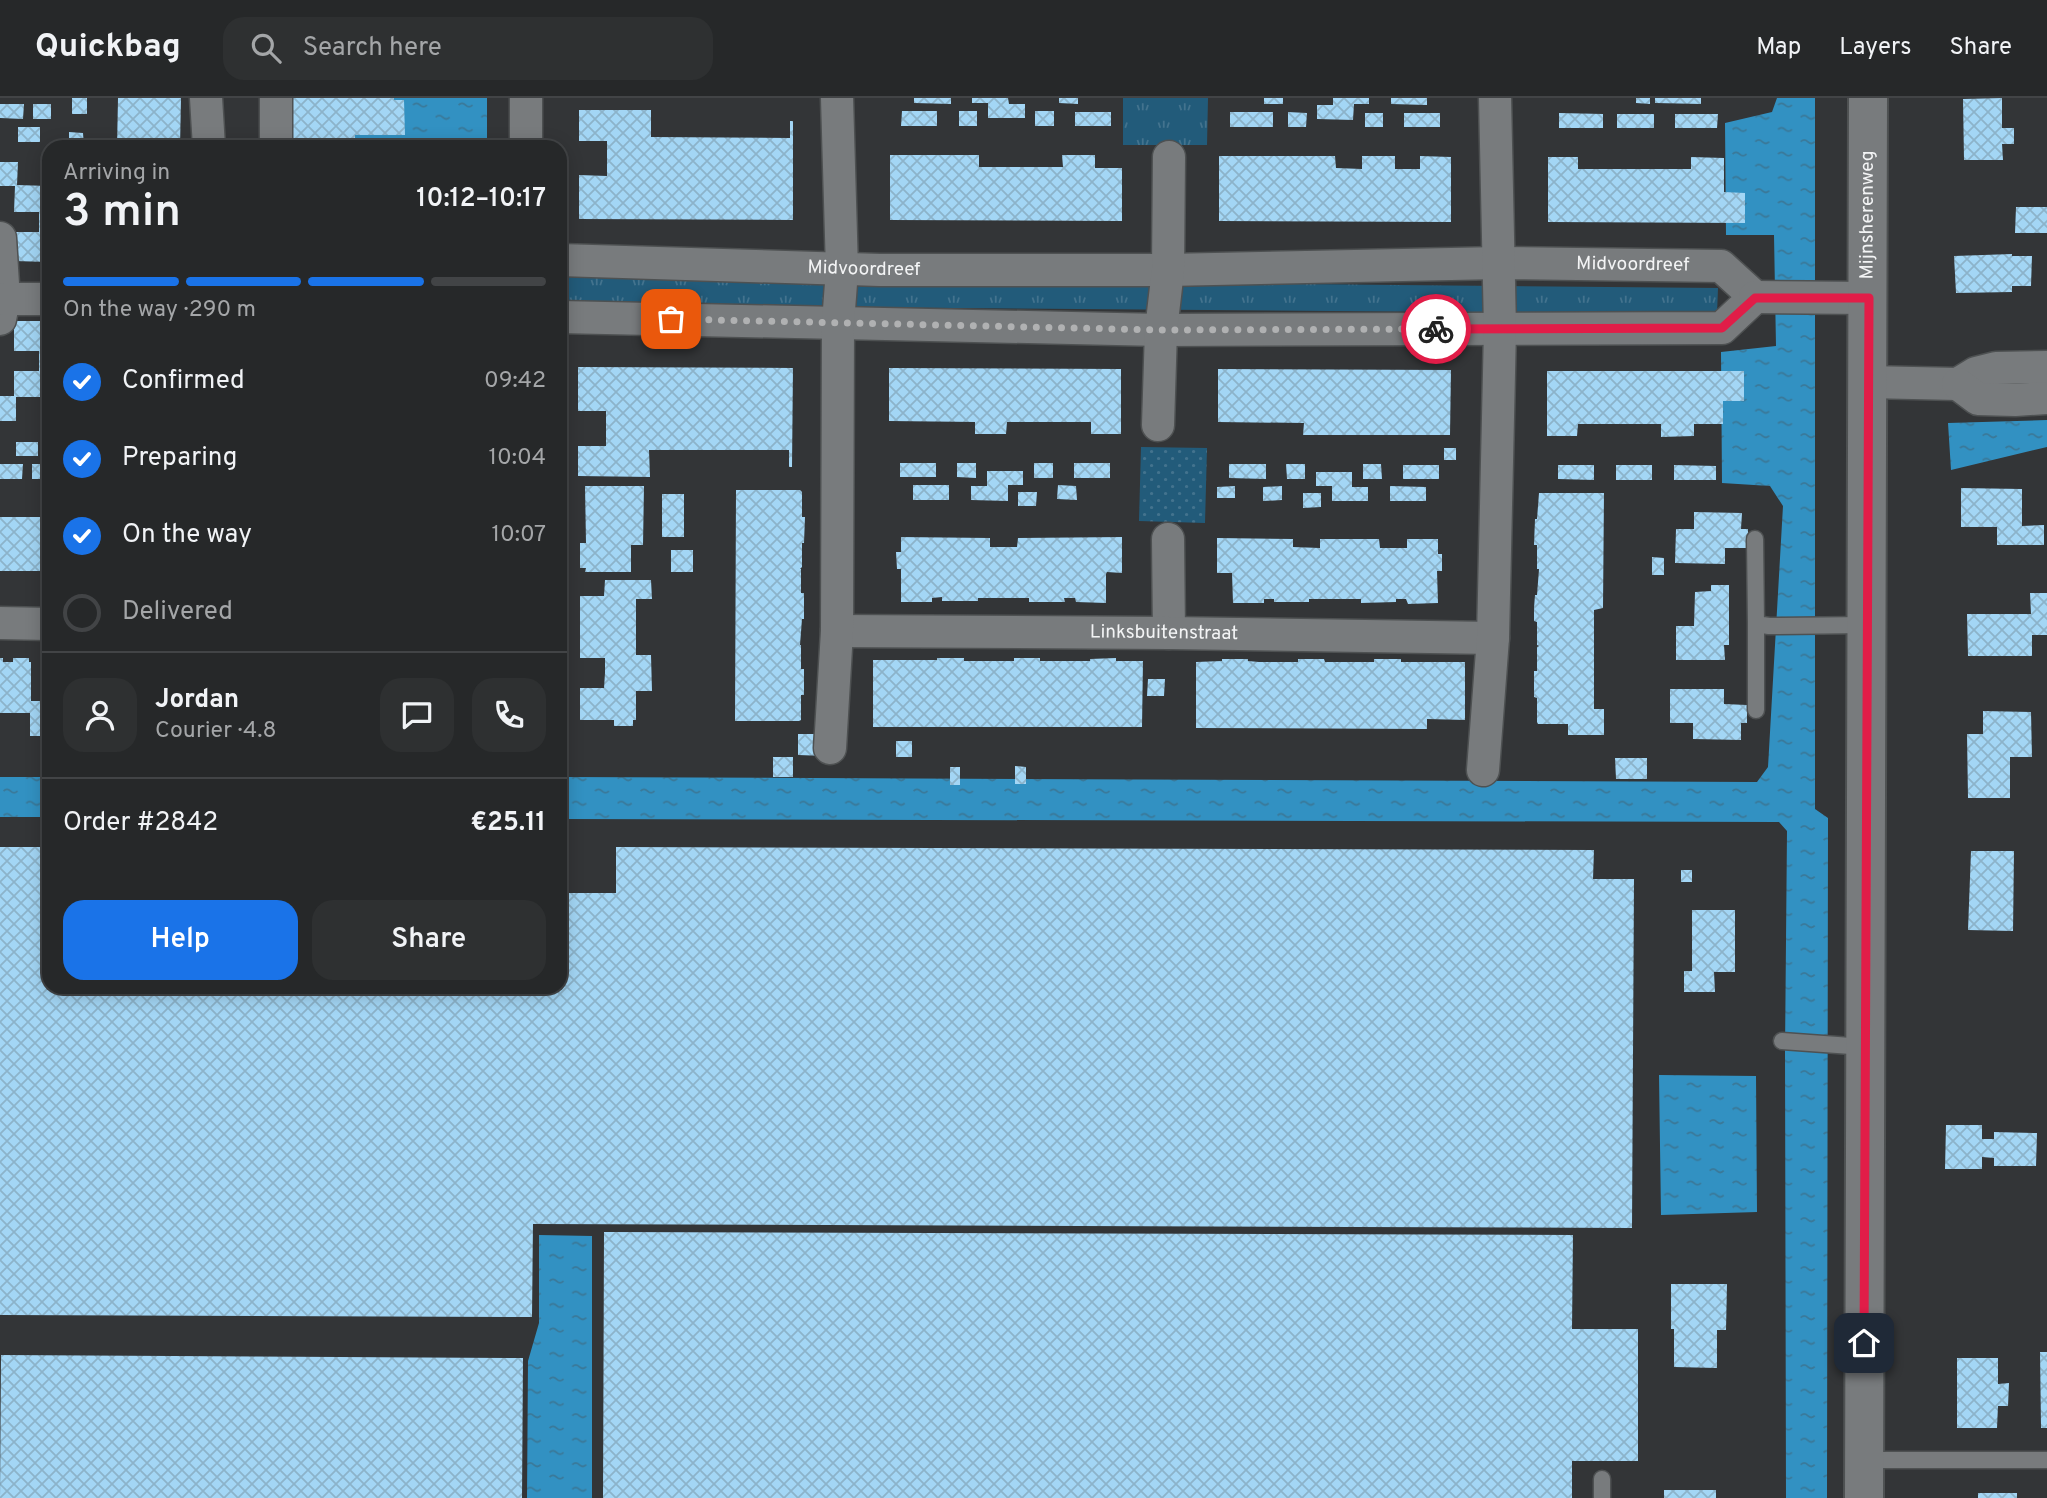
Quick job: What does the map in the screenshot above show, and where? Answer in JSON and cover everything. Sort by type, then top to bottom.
[{"type":"street","points":[[206,98],[209,140]]},
{"type":"street","points":[[276,98],[276,140]]},
{"type":"street","points":[[526,98],[526,140]]},
{"type":"street","points":[[830,748],[837,631],[838,323],[842,270],[837,98]]},
{"type":"street","points":[[1483,770],[1493,638],[1500,329],[1495,98]]},
{"type":"street","name":"Mijnsherenweg","points":[[1864,1498],[1848,1045],[1851,626],[1868,382],[1853,298],[1868,98]]},
{"type":"street","points":[[1158,425],[1161,330],[1168,270],[1169,157]]},
{"type":"street","points":[[0,238],[2,309],[42,300]]},
{"type":"street","name":"Midvoordreef","points":[[567,260],[842,270],[1168,270],[1499,263],[1721,266],[1758,298]]},
{"type":"street","points":[[567,317],[1161,330],[1722,328],[1758,298],[1853,298]]},
{"type":"street","points":[[1868,382],[1958,384],[1976,373],[1996,368],[2047,367]]},
{"type":"street","points":[[1958,384],[1978,399],[2047,398]]},
{"type":"street","points":[[1168,539],[1169,633]]},
{"type":"street","points":[[0,624],[42,624]]},
{"type":"street","name":"Linksbuitenstraat","points":[[837,631],[1493,638]]},
{"type":"lane","points":[[1755,539],[1763,625],[1756,710]]},
{"type":"lane","points":[[1763,625],[1851,626]]},
{"type":"lane","points":[[1782,1041],[1848,1045]]},
{"type":"lane","points":[[1864,1460],[2047,1460]]},
{"type":"lane","points":[[1602,1479],[1602,1498]]},
{"type":"green space","points":[[1123,98],[1208,98],[1207,145],[1123,145]]},
{"type":"green space","points":[[567,277],[1718,288],[1717,314],[567,305]]},
{"type":"green space","points":[[1141,447],[1207,448],[1205,523],[1139,521]]},
{"type":"water","points":[[353,98],[487,98],[487,140],[354,140]]},
{"type":"water","points":[[1777,98],[1815,98],[1815,809],[1828,818],[1827,1498],[1786,1498],[1787,831],[1779,822],[567,819],[567,777],[1757,782],[1768,767],[1783,506],[1770,486],[1722,483],[1721,352],[1776,346],[1774,235],[1726,235],[1725,123],[1772,112]]},
{"type":"water","points":[[2047,420],[2047,447],[1951,470],[1948,423]]},
{"type":"water","points":[[0,777],[42,777],[42,817],[0,817]]},
{"type":"water","points":[[1659,1075],[1756,1076],[1757,1212],[1661,1215]]},
{"type":"water","points":[[539,1235],[592,1236],[592,1498],[527,1498],[528,1361],[539,1323]]},
{"type":"building","points":[[72,98],[87,98],[87,114],[72,114]]},
{"type":"building","points":[[118,98],[181,98],[180,140],[117,140]]},
{"type":"building","points":[[264,98],[404,100],[405,135],[355,135],[355,140],[264,140]]},
{"type":"building","points":[[914,98],[951,98],[951,104],[914,103]]},
{"type":"building","points":[[972,98],[1008,98],[1009,104],[1025,104],[1025,118],[988,118],[988,103],[972,103]]},
{"type":"building","points":[[1059,98],[1078,98],[1078,104],[1059,103]]},
{"type":"building","points":[[1264,98],[1283,98],[1283,104],[1264,104]]},
{"type":"building","points":[[1333,98],[1369,98],[1369,104],[1354,104],[1353,120],[1317,119],[1317,105],[1333,105]]},
{"type":"building","points":[[1391,98],[1427,98],[1427,105],[1391,104]]},
{"type":"building","points":[[1636,98],[1650,98],[1650,104],[1636,103]]},
{"type":"building","points":[[1655,98],[1701,98],[1701,104],[1655,103]]},
{"type":"building","points":[[2002,98],[2002,128],[2014,128],[2014,144],[2002,144],[2003,160],[1964,160],[1963,99]]},
{"type":"building","points":[[0,104],[24,104],[23,119],[0,118]]},
{"type":"building","points":[[33,104],[51,104],[51,119],[33,119]]},
{"type":"building","points":[[579,110],[651,110],[651,137],[790,138],[790,121],[793,121],[793,220],[579,219],[579,175],[607,176],[607,141],[579,141]]},
{"type":"building","points":[[902,111],[937,111],[937,126],[901,126]]},
{"type":"building","points":[[959,111],[977,111],[977,126],[959,126]]},
{"type":"building","points":[[1035,111],[1054,111],[1054,126],[1035,126]]},
{"type":"building","points":[[1075,112],[1111,112],[1111,126],[1075,126]]},
{"type":"building","points":[[1230,112],[1273,112],[1273,127],[1230,127]]},
{"type":"building","points":[[1288,112],[1307,113],[1306,127],[1288,127]]},
{"type":"building","points":[[1365,113],[1383,113],[1383,127],[1365,127]]},
{"type":"building","points":[[1404,113],[1440,113],[1440,127],[1404,127]]},
{"type":"building","points":[[1559,113],[1603,114],[1603,128],[1559,128]]},
{"type":"building","points":[[1617,114],[1654,114],[1654,128],[1617,128]]},
{"type":"building","points":[[1675,114],[1718,114],[1717,128],[1675,128]]},
{"type":"building","points":[[18,127],[40,127],[40,142],[18,142]]},
{"type":"building","points":[[69,132],[83,133],[84,140],[69,140]]},
{"type":"building","points":[[890,155],[979,155],[979,167],[1063,167],[1062,155],[1095,155],[1095,168],[1122,168],[1122,221],[890,220]]},
{"type":"building","points":[[1219,156],[1335,156],[1336,168],[1362,169],[1362,156],[1395,156],[1395,169],[1420,169],[1420,156],[1451,157],[1451,222],[1219,221]]},
{"type":"building","points":[[1548,157],[1578,157],[1578,169],[1691,169],[1691,157],[1724,158],[1724,192],[1745,193],[1745,223],[1548,222]]},
{"type":"building","points":[[0,162],[18,162],[17,185],[42,186],[42,262],[14,261],[15,232],[39,232],[39,212],[14,212],[15,186],[0,186]]},
{"type":"building","points":[[2016,207],[2047,207],[2047,233],[2015,233]]},
{"type":"building","points":[[1954,256],[2032,256],[2031,286],[2012,286],[2012,292],[1956,293]]},
{"type":"building","points":[[14,321],[42,321],[42,397],[16,397],[16,421],[0,421],[0,396],[14,396],[14,371],[39,371],[39,351],[14,351]]},
{"type":"building","points":[[578,367],[793,368],[792,467],[789,467],[789,450],[649,450],[650,477],[578,476],[578,446],[606,446],[606,411],[578,411]]},
{"type":"building","points":[[889,368],[1121,369],[1121,434],[1091,434],[1091,422],[1007,422],[1006,434],[975,434],[975,422],[889,421]]},
{"type":"building","points":[[1218,369],[1451,370],[1450,435],[1303,435],[1304,423],[1218,422]]},
{"type":"building","points":[[1547,371],[1744,371],[1744,401],[1723,401],[1723,424],[1694,424],[1694,436],[1661,437],[1661,424],[1578,424],[1577,436],[1547,436]]},
{"type":"building","points":[[16,442],[38,442],[38,456],[16,456]]},
{"type":"building","points":[[1444,448],[1456,448],[1456,460],[1444,460]]},
{"type":"building","points":[[900,463],[936,463],[936,477],[900,477]]},
{"type":"building","points":[[957,463],[976,463],[976,478],[957,477]]},
{"type":"building","points":[[1034,463],[1053,463],[1053,478],[1034,478]]},
{"type":"building","points":[[1074,463],[1110,463],[1110,478],[1074,478]]},
{"type":"building","points":[[0,464],[23,464],[22,479],[0,479]]},
{"type":"building","points":[[32,464],[42,464],[42,479],[32,479]]},
{"type":"building","points":[[1229,464],[1266,464],[1266,479],[1229,478]]},
{"type":"building","points":[[1286,464],[1305,464],[1305,479],[1287,479]]},
{"type":"building","points":[[1363,464],[1381,464],[1382,479],[1363,479]]},
{"type":"building","points":[[1403,465],[1439,465],[1439,479],[1403,479]]},
{"type":"building","points":[[1558,465],[1594,465],[1594,480],[1558,479]]},
{"type":"building","points":[[1616,465],[1652,465],[1652,480],[1616,480]]},
{"type":"building","points":[[1674,465],[1716,466],[1716,480],[1674,480]]},
{"type":"building","points":[[987,471],[1023,471],[1023,485],[1008,485],[1008,501],[971,500],[971,486],[987,486]]},
{"type":"building","points":[[1316,472],[1352,472],[1352,487],[1368,487],[1368,501],[1332,501],[1332,486],[1316,486]]},
{"type":"building","points":[[913,485],[949,485],[949,500],[913,500]]},
{"type":"building","points":[[1058,485],[1076,486],[1077,500],[1057,499]]},
{"type":"building","points":[[585,486],[644,486],[643,545],[631,545],[631,572],[585,572],[586,568],[580,568],[580,543],[586,543]]},
{"type":"building","points":[[1235,486],[1235,498],[1217,498],[1217,487]]},
{"type":"building","points":[[1282,486],[1282,500],[1263,501],[1263,487]]},
{"type":"building","points":[[1390,486],[1426,487],[1426,501],[1390,501]]},
{"type":"building","points":[[1961,488],[2022,489],[2022,526],[2044,525],[2044,545],[1997,545],[1997,527],[1961,527]]},
{"type":"building","points":[[736,490],[802,492],[802,517],[805,517],[800,569],[804,619],[800,645],[804,695],[801,695],[799,721],[735,721]]},
{"type":"building","points":[[1018,492],[1037,492],[1036,506],[1018,506]]},
{"type":"building","points":[[1303,493],[1321,493],[1321,507],[1303,508]]},
{"type":"building","points":[[1539,493],[1604,493],[1603,608],[1594,610],[1594,709],[1604,709],[1604,735],[1568,735],[1568,724],[1537,722],[1534,671],[1537,671],[1539,646],[1534,608],[1539,569],[1537,545],[1534,545]]},
{"type":"building","points":[[662,494],[684,494],[684,537],[662,537]]},
{"type":"building","points":[[1694,512],[1742,513],[1741,529],[1748,529],[1748,548],[1725,548],[1725,564],[1675,563],[1676,529],[1694,529]]},
{"type":"building","points":[[0,517],[42,517],[42,571],[0,571]]},
{"type":"building","points":[[901,537],[990,538],[990,547],[1017,547],[1018,538],[1122,537],[1122,573],[1107,572],[1106,603],[1076,602],[1075,598],[1064,598],[1065,602],[1029,602],[1029,598],[942,601],[942,597],[932,598],[932,602],[901,602],[901,569],[897,569],[896,552],[901,552]]},
{"type":"building","points":[[1217,538],[1293,539],[1293,547],[1320,548],[1320,539],[1379,539],[1380,548],[1407,548],[1407,539],[1438,539],[1438,554],[1442,554],[1442,571],[1437,571],[1438,603],[1408,604],[1406,599],[1396,599],[1396,602],[1361,603],[1361,599],[1274,602],[1274,599],[1264,599],[1264,603],[1233,603],[1232,573],[1217,573]]},
{"type":"building","points":[[671,550],[693,550],[693,572],[671,572]]},
{"type":"building","points":[[1652,557],[1664,558],[1664,575],[1652,575]]},
{"type":"building","points":[[605,580],[651,580],[652,599],[636,599],[636,655],[651,655],[652,691],[636,691],[636,720],[633,720],[633,726],[614,726],[614,720],[580,720],[580,688],[604,688],[605,658],[580,658],[580,596],[604,596]]},
{"type":"building","points":[[1711,585],[1729,585],[1729,645],[1724,645],[1725,660],[1676,660],[1676,626],[1694,626],[1695,592],[1711,591]]},
{"type":"building","points":[[2030,593],[2047,593],[2047,635],[2032,635],[2032,656],[1968,656],[1967,614],[2031,614]]},
{"type":"building","points":[[0,658],[3,658],[3,662],[13,662],[13,658],[29,658],[31,701],[42,701],[42,736],[30,736],[30,713],[0,713]]},
{"type":"building","points":[[964,658],[964,661],[1040,658],[1040,661],[1090,661],[1116,658],[1116,661],[1143,661],[1142,727],[873,727],[873,660]]},
{"type":"building","points":[[1248,659],[1259,662],[1324,659],[1325,662],[1374,662],[1374,659],[1401,659],[1401,662],[1465,662],[1465,720],[1427,719],[1427,729],[1196,728],[1196,662]]},
{"type":"building","points":[[1148,679],[1165,679],[1164,696],[1147,696]]},
{"type":"building","points":[[1670,689],[1724,689],[1724,704],[1747,705],[1747,723],[1741,723],[1741,740],[1693,739],[1693,723],[1670,723]]},
{"type":"building","points":[[1983,711],[2031,712],[2032,757],[2010,757],[2010,798],[1968,798],[1967,734],[1983,734]]},
{"type":"building","points":[[798,734],[825,734],[825,756],[798,755]]},
{"type":"building","points":[[896,741],[912,741],[912,757],[896,757]]},
{"type":"building","points":[[773,757],[793,757],[793,777],[773,777]]},
{"type":"building","points":[[1615,758],[1647,758],[1647,779],[1616,779]]},
{"type":"building","points":[[1015,766],[1026,767],[1026,784],[1015,784]]},
{"type":"building","points":[[950,767],[960,767],[960,785],[950,785]]},
{"type":"building","points":[[0,847],[42,847],[42,994],[567,994],[567,893],[616,893],[616,847],[1594,850],[1593,879],[1634,879],[1632,1228],[533,1224],[532,1317],[0,1315]]},
{"type":"building","points":[[1971,851],[2014,851],[2013,931],[1968,930]]},
{"type":"building","points":[[1681,870],[1692,870],[1692,882],[1681,882]]},
{"type":"building","points":[[1692,910],[1735,910],[1735,972],[1714,972],[1715,992],[1684,992],[1684,971],[1692,971]]},
{"type":"building","points":[[1946,1125],[1982,1125],[1982,1139],[1994,1139],[1994,1132],[2037,1133],[2036,1166],[1994,1166],[1994,1158],[1982,1157],[1982,1169],[1945,1169]]},
{"type":"building","points":[[604,1232],[1573,1235],[1572,1329],[1638,1329],[1638,1461],[1572,1461],[1572,1498],[603,1498]]},
{"type":"building","points":[[1671,1284],[1727,1284],[1726,1330],[1717,1330],[1717,1368],[1674,1367]]},
{"type":"building","points":[[2040,1352],[2047,1352],[2047,1428],[2041,1428]]},
{"type":"building","points":[[1,1355],[523,1358],[522,1498],[0,1498]]},
{"type":"building","points":[[1957,1358],[1998,1358],[1998,1384],[2009,1383],[2008,1406],[1998,1406],[1997,1428],[1957,1428]]},
{"type":"building","points":[[1664,1490],[1716,1490],[1716,1498],[1664,1498]]},
{"type":"building","points":[[1978,1493],[2017,1493],[2017,1498],[1978,1498]]},
{"type":"way so far","points":[[671,319],[1161,330],[1436,329]]},
{"type":"route","points":[[1436,329],[1722,328],[1755,298],[1869,298],[1864,1343]]}]
